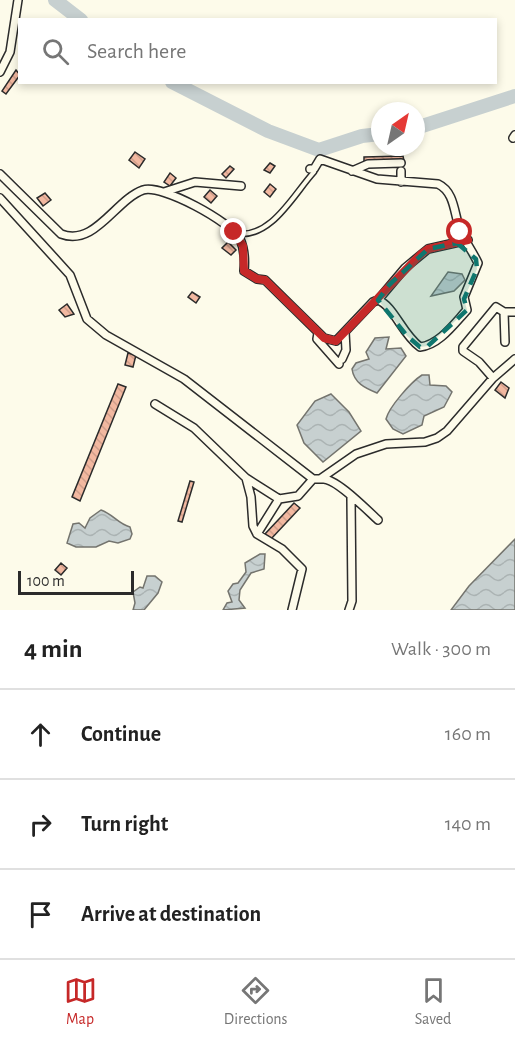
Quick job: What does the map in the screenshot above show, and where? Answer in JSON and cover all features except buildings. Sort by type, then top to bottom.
[{"type":"street","points":[[0,72],[12,45],[18,0]]},
{"type":"street","points":[[12,45],[18,47]]},
{"type":"street","points":[[312,169],[320,159],[377,179],[438,184],[445,187],[451,199],[460,232],[468,240],[478,263],[464,297],[467,310],[428,346],[420,347],[402,330],[387,305],[378,300]]},
{"type":"street","points":[[352,171],[368,164],[401,167],[401,182]]},
{"type":"street","points":[[0,174],[61,234],[71,238],[81,236],[99,224],[139,192],[149,189],[164,192],[208,214],[235,234],[245,258],[244,271],[272,286],[318,333],[324,338],[336,341]]},
{"type":"street","points":[[164,192],[195,182],[241,186]]},
{"type":"street","points":[[0,198],[70,275],[82,310],[95,326],[184,380],[316,479],[329,477],[378,520]]},
{"type":"street","points":[[336,341],[421,254],[428,249],[468,240]]},
{"type":"street","points":[[458,243],[472,252]]},
{"type":"street","points":[[493,378],[479,362],[464,351],[463,347],[496,307],[504,312],[515,312]]},
{"type":"street","points":[[504,312],[505,342]]},
{"type":"street","points":[[318,333],[317,339],[339,364],[346,350],[345,332]]},
{"type":"street","points":[[336,341],[342,359]]},
{"type":"street","points":[[155,404],[194,428],[246,478],[279,499],[298,496],[316,479],[356,454],[386,444],[425,442],[437,438],[447,431],[493,378],[515,359]]},
{"type":"street","points":[[246,478],[251,497],[253,526],[257,534],[282,549],[302,569],[292,610]]},
{"type":"street","points":[[349,610],[352,601],[351,498]]},
{"type":"street","points":[[257,534],[279,499]]},
{"type":"lane","points":[[235,234],[248,235],[263,230],[315,172],[312,169]]},
{"type":"highlighted area","points":[[457,243],[476,259],[477,269],[464,299],[467,310],[428,346],[420,347],[407,336],[378,300],[389,285],[428,249]]},
{"type":"water","points":[[448,272],[462,274],[465,280],[454,291],[431,296]]},
{"type":"water","points":[[389,337],[386,349],[401,348],[406,356],[377,393],[364,387],[353,374],[352,369],[356,363],[369,359],[366,352],[375,338]]},
{"type":"water","points":[[422,375],[429,375],[430,385],[446,386],[452,392],[444,407],[424,416],[422,425],[403,434],[393,429],[386,419],[401,395]]},
{"type":"water","points":[[331,394],[349,412],[361,431],[323,462],[304,443],[297,425],[315,401]]},
{"type":"water","points":[[101,510],[130,527],[132,534],[130,539],[118,543],[109,541],[96,547],[76,547],[67,543],[73,524],[79,523],[85,528],[90,518]]},
{"type":"water","points":[[515,539],[515,610],[451,610],[469,586]]},
{"type":"water","points":[[260,554],[265,554],[264,569],[251,573],[240,590],[239,600],[245,608],[223,610],[227,603],[232,602],[228,591],[246,572],[245,563]]},
{"type":"water","points":[[147,576],[155,576],[162,582],[158,593],[144,610],[133,610],[135,603],[133,592],[140,587],[143,588]]},
{"type":"waterway","points":[[55,0],[78,18]]},
{"type":"waterway","points":[[176,84],[268,131],[319,150],[371,135]]},
{"type":"waterway","points":[[425,125],[515,96]]},
{"type":"route","points":[[234,232],[243,246],[244,271],[257,279],[265,280],[318,333],[324,338],[336,341],[421,254],[428,249],[468,240],[460,232]]}]
